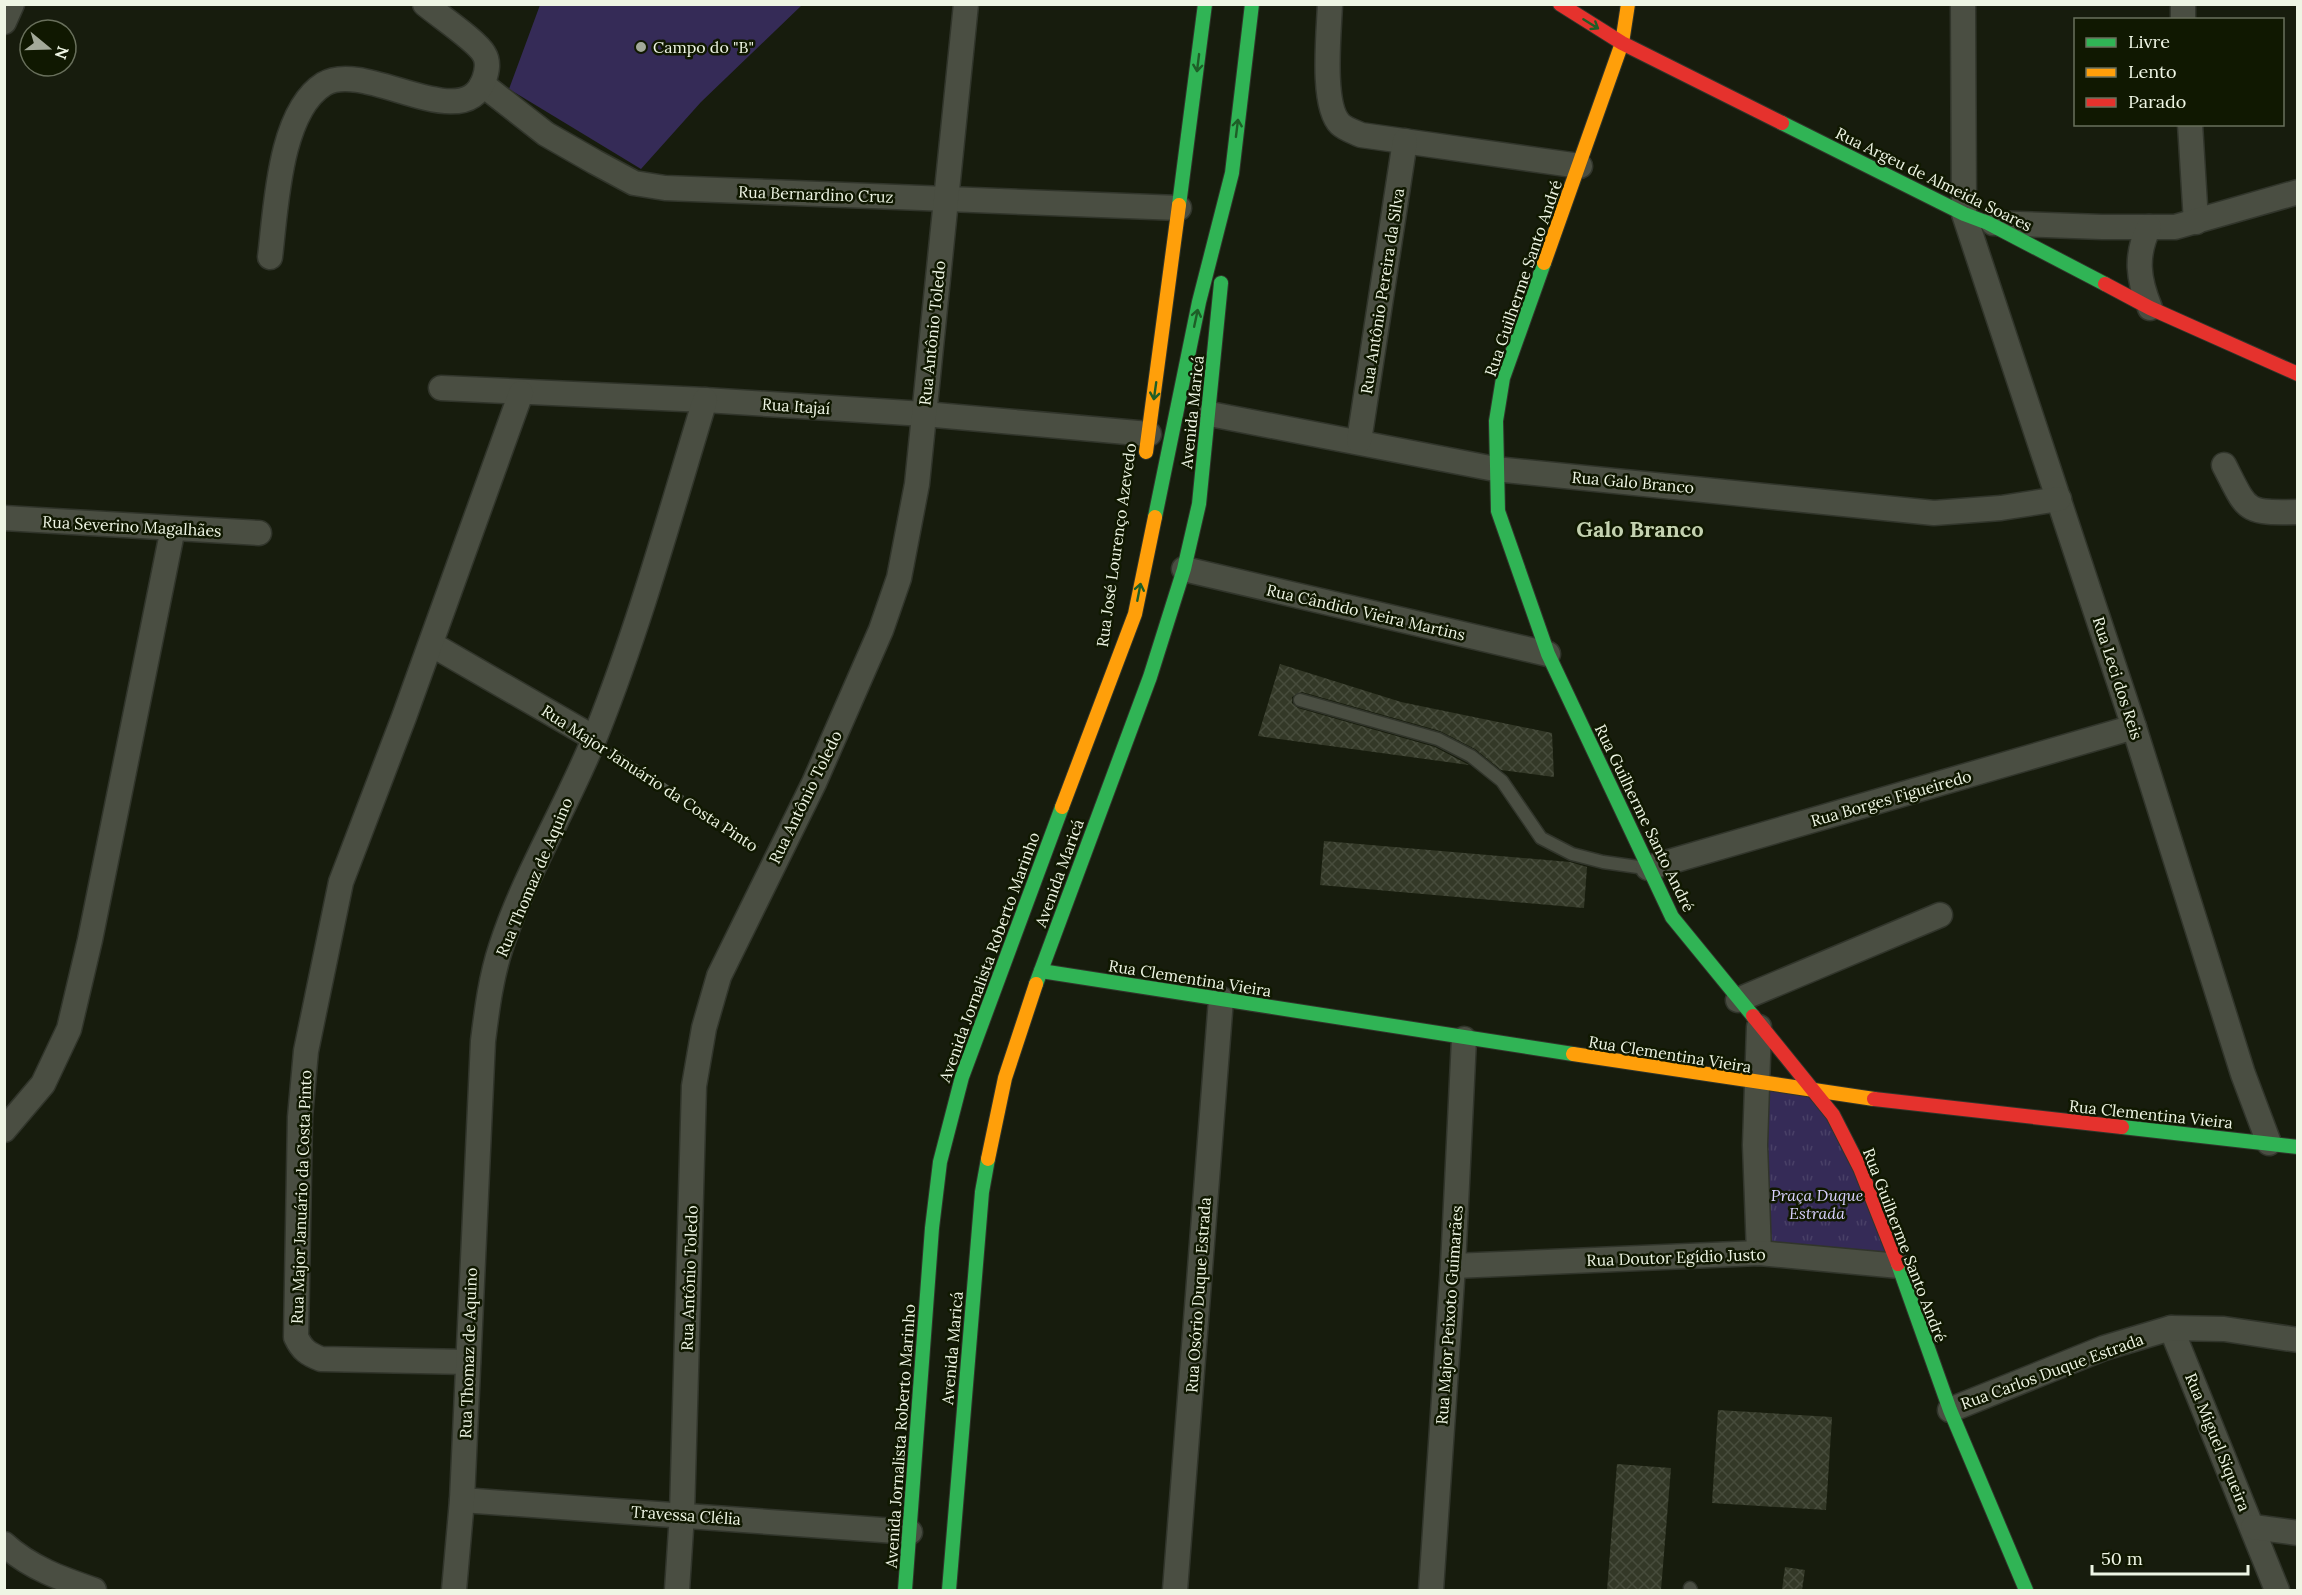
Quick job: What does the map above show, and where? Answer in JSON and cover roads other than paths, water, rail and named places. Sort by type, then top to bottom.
[{"type":"street","points":[[4,22],[12,4]]},
{"type":"street","points":[[270,257],[284,153],[294,125],[310,96],[325,83],[339,79],[371,82],[446,102],[468,99],[482,84],[488,68],[483,51],[425,4]]},
{"type":"street","name":"Rua Antônio Toledo","points":[[677,1590],[682,1514],[694,1086],[704,1028],[719,976],[774,860],[814,783],[881,630],[900,578],[917,484],[966,4]]},
{"type":"street","name":"Rua José Lourenço Azevedo","points":[[1144,468],[1205,4]]},
{"type":"street","name":"Rua José Lourenço Azevedo","points":[[1115,667],[1135,614],[1197,313],[1232,173],[1252,4]]},
{"type":"street","points":[[1329,4],[1329,90],[1333,114],[1341,126],[1361,135],[1580,166]]},
{"type":"street","name":"Rua Argeu de Almeida Soares","points":[[1560,4],[1622,43],[1964,214],[1988,223],[2150,308],[2298,374]]},
{"type":"street","name":"Rua Guilherme Santo André","points":[[1628,4],[1622,43],[1503,378],[1496,421],[1495,469],[1498,511],[1548,654],[1672,917],[1759,1027],[1816,1092],[1833,1115],[1860,1168],[1899,1266],[1950,1410],[2026,1590]]},
{"type":"street","name":"Rua Leci dos Reis","points":[[1963,4],[1964,214],[2134,728],[2244,1074],[2269,1143]]},
{"type":"street","name":"Rua Bernardino Cruz","points":[[482,84],[546,134],[634,183],[665,188],[1179,208]]},
{"type":"street","points":[[2190,126],[2196,222]]},
{"type":"street","name":"Rua Antônio Pereira da Silva","points":[[1359,441],[1405,141]]},
{"type":"street","name":"Avenida Maricá","points":[[949,1590],[982,1192],[993,1128],[1005,1078],[1041,970],[1150,677],[1184,569],[1199,504],[1210,414],[1232,173]]},
{"type":"street","points":[[1988,223],[2175,227],[2298,192]]},
{"type":"street","points":[[2149,227],[2141,244],[2138,267],[2150,308]]},
{"type":"street","name":"Rua Itajaí","points":[[441,388],[705,400],[924,414],[1149,434]]},
{"type":"street","name":"Rua Major Januário da Costa Pinto","points":[[468,1362],[321,1359],[308,1354],[301,1348],[296,1337],[300,1117],[306,1051],[341,882],[431,644],[521,393]]},
{"type":"street","name":"Rua Thomaz de Aquino","points":[[454,1590],[462,1500],[483,1041],[489,996],[501,947],[594,738],[622,668],[705,400]]},
{"type":"street","name":"Rua Galo Branco","points":[[1210,414],[1495,469],[1934,513],[2001,508],[2059,499]]},
{"type":"street","points":[[2224,465],[2242,501],[2252,510],[2261,513],[2298,512]]},
{"type":"street","name":"Rua Severino Magalhães","points":[[4,518],[259,533]]},
{"type":"street","points":[[4,1130],[42,1084],[69,1029],[90,940],[173,528]]},
{"type":"street","name":"Rua Cândido Vieira Martins","points":[[1184,569],[1548,654]]},
{"type":"street","name":"Rua José Lourenço Azevedo","points":[[1115,667],[1123,601]]},
{"type":"street","name":"Rua Major Januário da Costa Pinto","points":[[431,644],[594,738]]},
{"type":"street","name":"Avenida Jornalista Roberto Marinho","points":[[905,1590],[932,1228],[940,1162],[962,1077],[987,1005],[1115,667]]},
{"type":"street","name":"Rua Borges Figueiredo","points":[[1648,868],[2134,728]]},
{"type":"street","points":[[1738,1000],[1940,915]]},
{"type":"street","name":"Rua Clementina Vieira","points":[[1041,970],[1756,1084],[1945,1109],[2298,1147]]},
{"type":"street","name":"Rua Osório Duque Estrada","points":[[1176,1590],[1221,999]]},
{"type":"street","points":[[1759,1027],[1756,1084],[1760,1253]]},
{"type":"street","name":"Rua Major Peixoto Guimarães","points":[[1431,1590],[1453,1266],[1464,1039]]},
{"type":"street","name":"Rua Doutor Egídio Justo","points":[[1453,1266],[1760,1253],[1899,1266]]},
{"type":"street","name":"Rua Carlos Duque Estrada","points":[[1950,1410],[2104,1348],[2171,1328],[2224,1329],[2298,1340]]},
{"type":"street","name":"Rua Miguel Siqueira","points":[[2171,1328],[2277,1590]]},
{"type":"street","name":"Travessa Clélia","points":[[462,1500],[910,1532]]},
{"type":"street","points":[[2253,1527],[2298,1533]]},
{"type":"street","points":[[4,1544],[17,1556],[56,1577],[94,1590]]},
{"type":"lane","points":[[1300,700],[1446,743],[1471,756],[1502,782],[1541,838],[1572,854],[1603,862],[1648,868]]},
{"type":"place","name":"Campo do \"B\"","points":[[641,47]]},
{"type":"district","name":"Galo Branco","points":[[1640,529]]},
{"type":"park label","name":"Praça Duque Estrada","points":[[1817,1204]]}]
